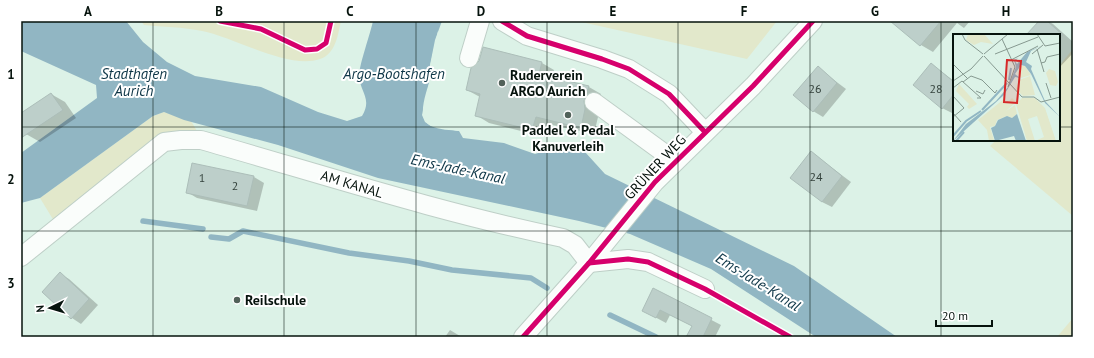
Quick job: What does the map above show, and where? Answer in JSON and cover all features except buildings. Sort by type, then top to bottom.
[{"type":"street","points":[[469,58],[480,21]]},
{"type":"street","points":[[502,21],[527,36],[602,59],[629,69],[669,94],[705,132]]},
{"type":"street","name":"GRÜNER WEG","points":[[523,337],[589,262],[674,161],[753,86],[813,21]]},
{"type":"street","points":[[594,102],[674,161]]},
{"type":"street","name":"AM KANAL","points":[[21,256],[164,142],[201,140],[350,184],[478,219],[563,238],[575,245],[589,262]]},
{"type":"street","points":[[589,262],[628,259],[648,262],[705,289]]},
{"type":"green space","points":[[141,21],[341,21],[335,43],[330,53],[320,59],[307,61],[277,57],[215,34],[180,28],[144,25]]},
{"type":"green space","points":[[577,21],[777,21],[747,59]]},
{"type":"green space","points":[[1073,49],[1073,216],[990,146],[995,141],[1060,141],[1060,65]]},
{"type":"green space","points":[[164,112],[191,121],[200,136],[177,136],[54,221],[40,198],[153,116]]},
{"type":"green space","points":[[1073,318],[1073,337],[1057,337]]},
{"type":"water","points":[[21,21],[126,21],[143,42],[167,62],[195,76],[261,87],[318,112],[347,121],[362,116],[365,110],[366,99],[359,75],[373,21],[442,21],[435,40],[428,75],[430,79],[423,105],[426,123],[441,129],[459,131],[463,138],[504,143],[535,154],[561,146],[585,152],[605,174],[794,266],[897,337],[816,337],[711,269],[630,234],[579,221],[378,178],[278,145],[184,120],[164,112],[153,116],[40,198],[21,203],[21,153],[97,98],[96,85],[21,51]]},
{"type":"pier","points":[[438,31],[439,33],[430,75],[432,79],[425,115],[426,120],[432,125],[460,129],[459,131],[431,126],[425,122],[422,115],[430,79],[428,75]]},
{"type":"waterway","points":[[143,221],[203,229]]},
{"type":"waterway","points":[[211,237],[229,239],[243,231],[349,253],[409,261],[452,270],[531,278],[547,288]]},
{"type":"waterway","points":[[610,315],[656,337]]},
{"type":"cycle path","points":[[220,21],[261,29],[305,50],[317,49],[326,43],[331,21]]},
{"type":"cycle path","points":[[502,21],[527,36],[602,59],[629,69],[669,94],[705,132]]},
{"type":"cycle path","points":[[523,337],[589,263],[655,182],[753,86],[813,21]]},
{"type":"cycle path","points":[[589,263],[628,259],[648,262],[705,289],[790,337]]},
{"type":"place","name":"Ruderverein ARGO Aurich","points":[[502,83]]},
{"type":"place","name":"Paddel & Pedal Kanuverleih","points":[[568,115]]},
{"type":"place","name":"Reilschule","points":[[237,300]]},
{"type":"water label","name":"Argo-Bootshafen","points":[[394,74]]},
{"type":"water label","name":"Stadthafen Aurich","points":[[134,82]]},
{"type":"water label","name":"Ems-Jade-Kanal","points":[[458,169]]},
{"type":"water label","name":"Ems-Jade-Kanal","points":[[758,282]]}]
